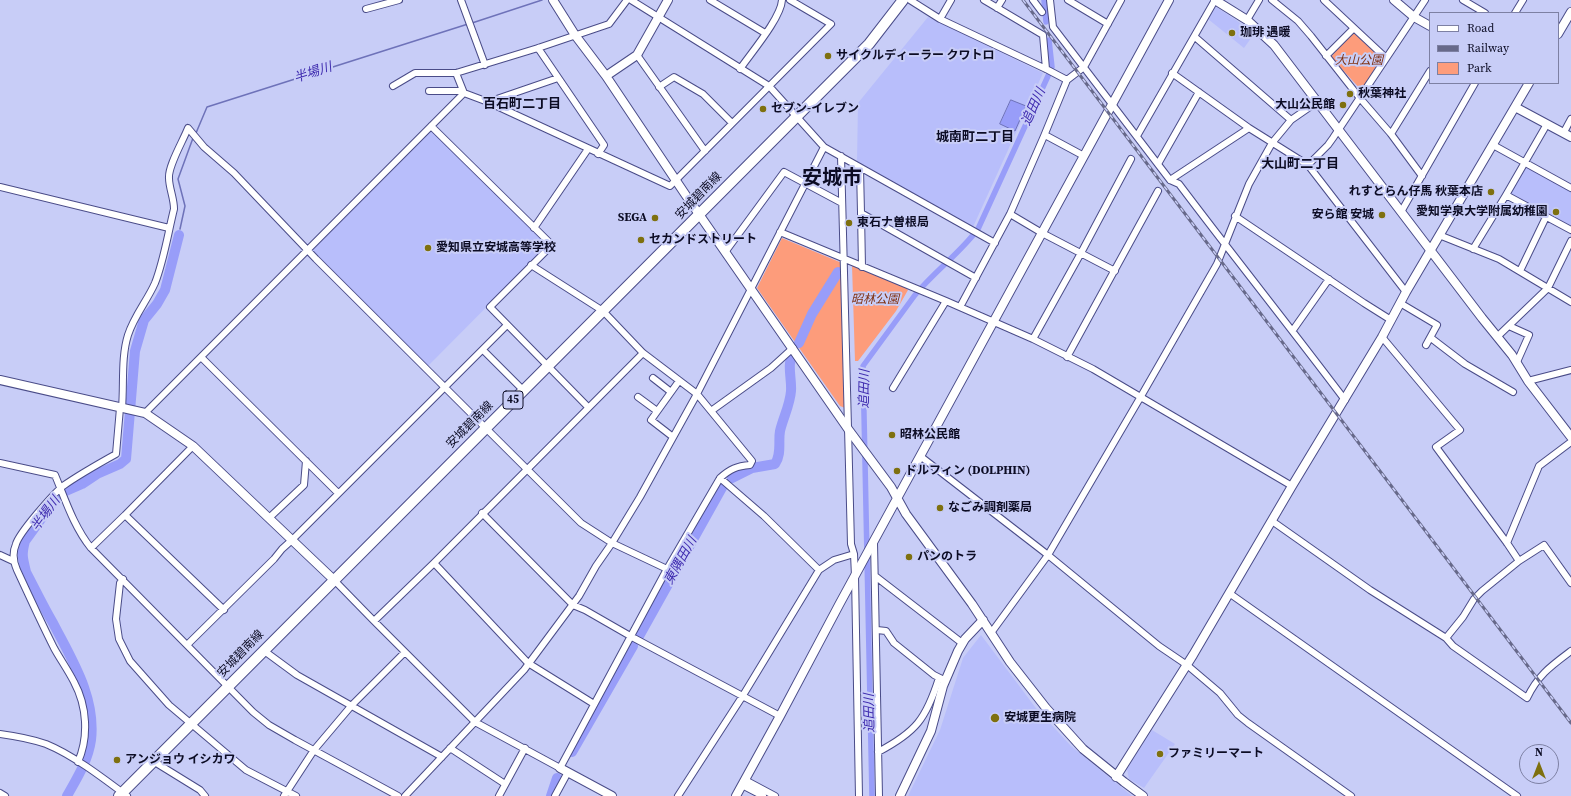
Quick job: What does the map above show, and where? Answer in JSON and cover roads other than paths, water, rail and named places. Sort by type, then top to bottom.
[{"type":"main road","name":"安城碧南線","points":[[122,795],[153,761],[263,650],[700,214],[710,201],[869,44],[903,0]]},
{"type":"street","points":[[366,10],[399,0]]},
{"type":"street","points":[[461,0],[485,65]]},
{"type":"street","points":[[553,0],[575,35],[606,76],[897,498],[906,514],[983,620],[1010,662],[1046,708],[1083,749],[1116,777],[1143,796]]},
{"type":"street","points":[[393,86],[415,73],[456,73],[485,65],[609,24],[627,0]]},
{"type":"street","points":[[631,0],[768,86],[824,147],[995,243]]},
{"type":"street","points":[[606,76],[637,55],[668,0]]},
{"type":"street","points":[[710,0],[720,3],[765,33]]},
{"type":"street","points":[[740,69],[777,16],[782,0]]},
{"type":"street","points":[[429,91],[464,92],[670,186],[831,24],[790,0]]},
{"type":"street","points":[[910,0],[940,19],[1049,70],[1067,80]]},
{"type":"street","points":[[940,19],[951,0]]},
{"type":"street","points":[[984,0],[1043,36],[1049,70]]},
{"type":"street","points":[[997,8],[1002,0]]},
{"type":"street","points":[[1033,0],[1042,12]]},
{"type":"street","points":[[1050,0],[1053,27],[1170,180],[1179,184],[1224,244],[1293,330],[1345,400]]},
{"type":"street","points":[[1068,0],[1108,24]]},
{"type":"street","points":[[960,308],[1010,214],[1067,80],[1084,67],[1120,0]]},
{"type":"street","points":[[736,796],[1169,0]]},
{"type":"street","points":[[1137,136],[1215,0],[1247,20],[1274,45],[1482,318],[1498,336],[1517,362],[1528,381],[1571,437]]},
{"type":"street","points":[[1247,20],[1259,0]]},
{"type":"street","points":[[1272,0],[1299,22],[1359,97],[1391,134],[1422,176]]},
{"type":"street","points":[[1324,0],[1386,58]]},
{"type":"street","points":[[1394,0],[1414,17],[1429,25]]},
{"type":"street","points":[[1308,165],[1328,145],[1425,0]]},
{"type":"street","points":[[1463,0],[1483,12]]},
{"type":"street","points":[[1516,12],[1523,0]]},
{"type":"street","points":[[1559,32],[1570,16]]},
{"type":"street","points":[[1326,56],[1354,28]]},
{"type":"street","points":[[1195,37],[1291,120]]},
{"type":"street","points":[[538,48],[604,145],[598,154]]},
{"type":"street","points":[[637,55],[705,151]]},
{"type":"street","points":[[456,73],[464,92]]},
{"type":"street","points":[[1172,73],[1249,128],[1308,165],[1406,292]]},
{"type":"street","points":[[1391,134],[1429,73]]},
{"type":"street","points":[[659,87],[674,77],[703,94],[732,123]]},
{"type":"street","points":[[488,102],[558,78]]},
{"type":"street","points":[[1401,212],[1474,84]]},
{"type":"street","points":[[1116,777],[1187,665],[1292,486],[1345,400],[1527,84]]},
{"type":"street","points":[[145,413],[464,92]]},
{"type":"street","points":[[1158,164],[1199,92]]},
{"type":"street","points":[[991,633],[1048,555],[1208,280],[1249,184],[1272,143],[1291,120],[1318,102]]},
{"type":"street","points":[[1515,107],[1567,135],[1571,119]]},
{"type":"street","points":[[1473,249],[1547,124]]},
{"type":"street","points":[[431,126],[552,245],[490,307],[588,407]]},
{"type":"street","points":[[78,762],[85,728],[85,716],[82,701],[75,682],[53,646],[13,561],[16,542],[42,508],[61,488],[79,475],[116,454],[123,408],[125,352],[128,335],[139,310],[155,283],[174,209],[169,170],[188,128],[204,147],[234,174],[581,523],[612,543],[667,569]]},
{"type":"street","points":[[1170,180],[1249,128]]},
{"type":"street","points":[[1045,134],[1084,156]]},
{"type":"street","points":[[1493,145],[1571,188]]},
{"type":"street","points":[[405,796],[519,675],[573,605],[640,497],[697,394],[824,147]]},
{"type":"street","points":[[534,228],[588,149]]},
{"type":"street","points":[[841,156],[848,429],[852,544],[855,576],[859,796]]},
{"type":"street","points":[[1033,340],[1131,159]]},
{"type":"street","points":[[860,168],[862,267]]},
{"type":"street","points":[[726,251],[784,172],[842,203]]},
{"type":"street","points":[[0,187],[169,228]]},
{"type":"street","points":[[1067,357],[1158,191]]},
{"type":"street","points":[[1506,194],[1571,230]]},
{"type":"street","points":[[861,213],[976,278]]},
{"type":"street","points":[[1010,214],[1042,233],[1115,271]]},
{"type":"street","points":[[1235,216],[1391,320]]},
{"type":"street","points":[[1520,272],[1546,217]]},
{"type":"street","points":[[780,232],[844,260],[946,301],[1033,340],[1093,370],[1292,486]]},
{"type":"street","points":[[1439,236],[1498,259],[1571,302]]},
{"type":"street","points":[[1498,336],[1548,288],[1571,240]]},
{"type":"street","points":[[531,265],[603,311],[643,353],[697,394],[752,461],[750,465],[729,469],[720,478],[667,569],[632,637],[560,768]]},
{"type":"street","points":[[1293,330],[1328,279]]},
{"type":"street","points":[[893,388],[946,301]]},
{"type":"street","points":[[1400,303],[1437,326],[1426,345]]},
{"type":"street","points":[[187,645],[274,559],[282,548],[292,540],[507,325]]},
{"type":"street","points":[[1509,326],[1529,335],[1517,362]]},
{"type":"street","points":[[1382,337],[1460,430],[1436,447],[1508,543],[1519,561]]},
{"type":"street","points":[[1431,338],[1465,364],[1513,392]]},
{"type":"street","points":[[711,411],[771,368],[793,348]]},
{"type":"street","points":[[483,350],[523,390]]},
{"type":"street","points":[[374,621],[434,563],[482,513],[643,353]]},
{"type":"street","points":[[201,357],[338,493]]},
{"type":"street","points":[[1528,381],[1571,370]]},
{"type":"street","points":[[653,378],[671,392]]},
{"type":"street","points":[[0,380],[145,413],[193,446],[334,580],[475,722],[612,796]]},
{"type":"street","points":[[673,437],[651,420],[679,381]]},
{"type":"street","points":[[638,397],[657,411]]},
{"type":"street","points":[[1508,543],[1539,466],[1571,442]]},
{"type":"street","points":[[91,548],[193,446]]},
{"type":"street","points":[[920,456],[1048,555],[1159,646],[1187,665],[1220,694],[1238,715],[1351,796]]},
{"type":"street","points":[[269,518],[304,485],[306,461]]},
{"type":"street","points":[[0,463],[55,475],[69,510],[91,548],[253,712],[269,725],[398,796]]},
{"type":"street","points":[[720,478],[764,516],[820,570]]},
{"type":"street","points":[[482,513],[573,605],[585,610],[742,697],[780,716]]},
{"type":"street","points":[[125,515],[224,610]]},
{"type":"street","points":[[1272,521],[1370,590],[1446,638],[1453,646],[1527,698],[1546,670],[1571,651]]},
{"type":"street","points":[[874,542],[877,630],[878,796]]},
{"type":"street","points":[[1446,638],[1463,617],[1474,599],[1519,561],[1544,544],[1571,583]]},
{"type":"street","points":[[678,796],[742,697],[820,570],[834,560],[854,554]]},
{"type":"street","points":[[0,556],[13,561]]},
{"type":"street","points":[[434,563],[528,663],[594,704]]},
{"type":"street","points":[[874,576],[962,643]]},
{"type":"street","points":[[123,579],[120,583],[116,619],[119,639],[130,661],[169,705],[246,770],[286,793],[296,796]]},
{"type":"street","points":[[1230,593],[1517,796]]},
{"type":"street","points":[[878,752],[913,730],[923,715],[962,643],[983,620]]},
{"type":"street","points":[[877,630],[886,631],[894,643],[943,679]]},
{"type":"street","points":[[263,650],[291,671],[442,757]]},
{"type":"street","points":[[286,793],[314,750],[352,705],[405,652]]},
{"type":"street","points":[[900,796],[931,731],[943,686],[943,679]]},
{"type":"street","points":[[0,734],[16,736],[44,744],[78,762],[122,795]]},
{"type":"street","points":[[450,748],[505,784]]},
{"type":"street","points":[[499,796],[525,748]]},
{"type":"street","points":[[153,761],[200,790],[205,796]]},
{"type":"street","points":[[555,796],[568,772]]},
{"type":"street","points":[[744,782],[763,796]]},
{"type":"street","points":[[744,782],[775,796]]},
{"type":"waterway","name":"半場川","points":[[472,23],[542,0]]},
{"type":"waterway","name":"追田川","points":[[1044,0],[1046,22]]},
{"type":"waterway","name":"半場川","points":[[196,133],[207,107],[468,24]]},
{"type":"waterway","name":"追田川","points":[[872,796],[863,366],[915,295],[978,229],[1052,67],[1049,40]]},
{"type":"waterway","name":"半場川","points":[[180,229],[185,206],[178,179],[193,138]]},
{"type":"waterway","name":"半場川","points":[[67,796],[82,769],[90,748],[92,724],[90,709],[75,665],[26,572],[23,550],[25,541],[59,494],[82,484],[97,474],[120,464],[126,459],[135,351],[144,320],[157,304],[165,290],[179,235]]},
{"type":"waterway","name":"東隅田川","points":[[799,343],[812,314],[838,272]]},
{"type":"waterway","name":"東隅田川","points":[[732,478],[752,468],[775,464],[777,460],[779,452],[779,435],[790,396],[790,361],[794,351]]},
{"type":"waterway","name":"東隅田川","points":[[638,638],[724,484]]},
{"type":"waterway","name":"東隅田川","points":[[572,752],[633,646]]},
{"type":"waterway","name":"東隅田川","points":[[551,796],[557,778]]},
{"type":"railway","points":[[1023,0],[1571,723]]},
{"type":"place","name":"珈琲 遇暖","points":[[1232,33]]},
{"type":"place","name":"サイクルディーラー クワトロ","points":[[828,56]]},
{"type":"place","name":"秋葉神社","points":[[1350,94]]},
{"type":"place","name":"大山公民館","points":[[1343,105]]},
{"type":"place","name":"セブン-イレブン","points":[[763,109]]},
{"type":"place","name":"れすとらん仔馬 秋葉本店","points":[[1491,192]]},
{"type":"place","name":"愛知学泉大学附属幼稚園","points":[[1556,212]]},
{"type":"place","name":"安ら館 安城","points":[[1382,215]]},
{"type":"place","name":"SEGA","points":[[655,218]]},
{"type":"place","name":"東石ナ曽根局","points":[[849,223]]},
{"type":"place","name":"セカンドストリート","points":[[641,240]]},
{"type":"place","name":"愛知県立安城高等学校","points":[[428,248]]},
{"type":"place","name":"昭林公民館","points":[[892,435]]},
{"type":"place","name":"ドルフィン (DOLPHIN)","points":[[897,471]]},
{"type":"place","name":"なごみ調剤薬局","points":[[940,508]]},
{"type":"place","name":"パンのトラ","points":[[909,557]]},
{"type":"place","name":"安城更生病院","points":[[995,718]]},
{"type":"place","name":"ファミリーマート","points":[[1160,754]]},
{"type":"place","name":"アンジョウ イシカワ","points":[[117,760]]},
{"type":"district","name":"百石町二丁目","points":[[522,105]]},
{"type":"district","name":"城南町二丁目","points":[[975,138]]},
{"type":"district","name":"大山町二丁目","points":[[1300,165]]},
{"type":"district","name":"安城市","points":[[832,179]]},
{"type":"park label","name":"大山公園","points":[[1359,61]]},
{"type":"park label","name":"昭林公園","points":[[875,300]]}]
